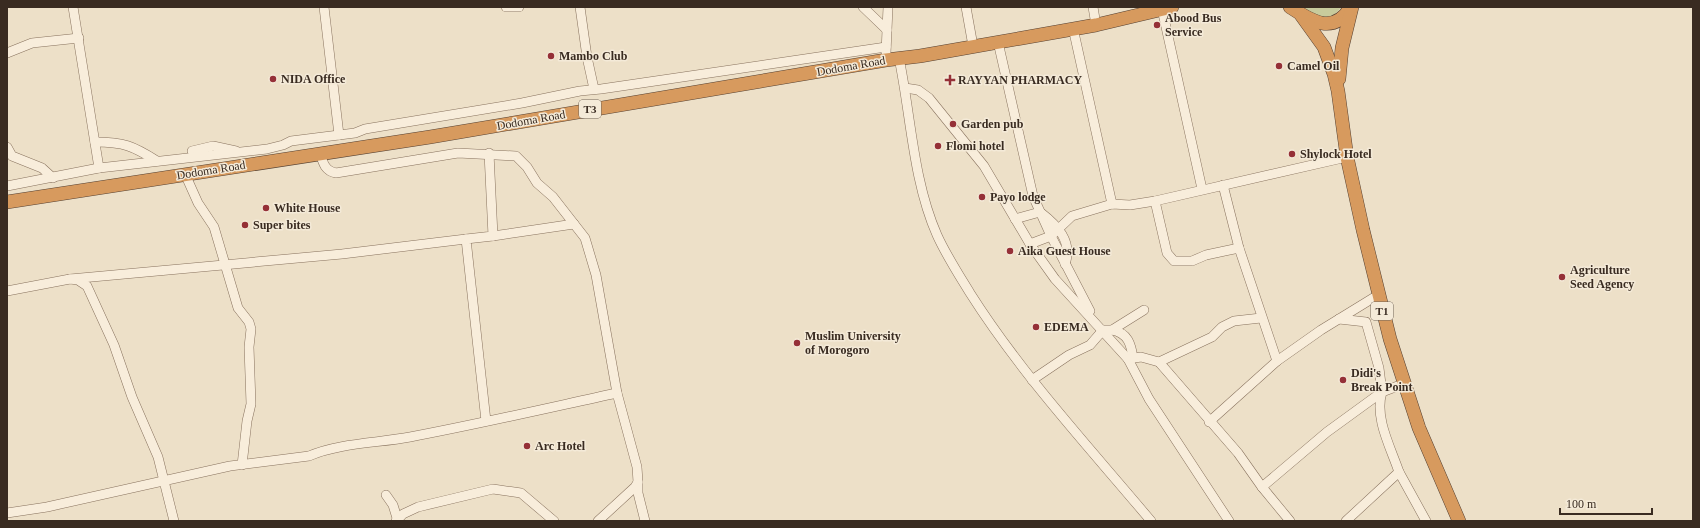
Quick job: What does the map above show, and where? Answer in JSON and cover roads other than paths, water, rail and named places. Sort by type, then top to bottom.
[{"type":"highway","name":"T1","points":[[1296,10],[1318,23],[1331,23],[1344,17],[1352,7]]},
{"type":"highway","name":"T1","points":[[1338,91],[1342,48],[1352,7]]},
{"type":"highway","name":"Dodoma Road","points":[[7,202],[430,137],[886,54],[899,58],[1096,25],[1167,8]]},
{"type":"highway","name":"T1","points":[[1296,10],[1324,47],[1332,66],[1338,91],[1347,157],[1378,295],[1403,384],[1440,482],[1459,521]]},
{"type":"street","points":[[73,7],[99,168]]},
{"type":"street","points":[[324,7],[339,135]]},
{"type":"street","points":[[506,7],[519,7]]},
{"type":"street","points":[[580,7],[587,57],[594,90]]},
{"type":"street","points":[[863,7],[887,30]]},
{"type":"street","points":[[7,186],[99,168],[241,153],[283,145],[291,141],[339,135],[594,90],[886,54],[888,7]]},
{"type":"street","points":[[966,7],[973,46]]},
{"type":"street","points":[[1093,7],[1096,25]]},
{"type":"street","points":[[1167,8],[1202,189]]},
{"type":"street","points":[[1073,28],[1112,204]]},
{"type":"street","points":[[7,53],[32,43],[79,38]]},
{"type":"street","points":[[998,42],[1033,196],[1051,236],[1095,322]]},
{"type":"street","points":[[899,58],[919,171],[927,205],[937,235],[984,315],[1032,380],[1151,521]]},
{"type":"street","points":[[905,88],[918,90],[929,98],[984,166],[1030,244],[1055,279],[1131,358]]},
{"type":"street","points":[[95,142],[115,142],[130,145],[157,161]]},
{"type":"street","points":[[192,151],[214,146],[241,153]]},
{"type":"street","points":[[7,147],[10,154],[42,168],[53,178]]},
{"type":"street","points":[[320,153],[323,164],[330,172],[336,173],[458,153],[489,153],[516,156],[527,167],[539,187],[553,198],[585,238],[591,256],[617,393],[638,467],[638,493],[645,521]]},
{"type":"street","points":[[489,153],[493,236]]},
{"type":"street","points":[[1030,244],[1051,236],[1072,216],[1112,204],[1130,205],[1156,201],[1202,189],[1347,157]]},
{"type":"street","points":[[7,158],[17,158]]},
{"type":"street","points":[[185,174],[198,203],[214,227],[238,308],[249,322],[251,329],[249,352],[251,404],[247,421],[242,465]]},
{"type":"street","points":[[1222,185],[1239,248],[1261,318],[1277,361]]},
{"type":"street","points":[[1156,201],[1167,253],[1174,261],[1192,261],[1206,255],[1239,248]]},
{"type":"street","points":[[1015,219],[1040,212]]},
{"type":"street","points":[[1040,212],[1059,228],[1066,244],[1067,257],[1065,264]]},
{"type":"street","points":[[7,291],[70,279],[342,254],[466,238],[493,236],[574,224]]},
{"type":"street","points":[[466,238],[486,421]]},
{"type":"street","points":[[70,279],[82,282],[91,292],[158,457],[174,521]]},
{"type":"street","points":[[1209,422],[1277,361],[1320,330],[1378,295]]},
{"type":"street","points":[[1112,330],[1144,310]]},
{"type":"street","points":[[1159,362],[1212,337],[1222,327],[1234,321],[1261,318]]},
{"type":"street","points":[[1339,319],[1366,322],[1379,368],[1382,392],[1379,403],[1381,417],[1399,472],[1426,521]]},
{"type":"street","points":[[1032,380],[1069,355],[1090,345],[1103,330],[1121,332],[1130,341],[1131,358],[1149,399],[1229,521]]},
{"type":"street","points":[[1131,358],[1141,357],[1159,362],[1209,422],[1238,453],[1262,487],[1290,521]]},
{"type":"street","points":[[1262,487],[1327,432],[1382,392],[1403,384]]},
{"type":"street","points":[[7,512],[47,507],[164,482],[206,471],[309,456],[318,452],[354,444],[410,437],[617,393]]},
{"type":"street","points":[[1346,521],[1399,472]]},
{"type":"street","points":[[598,521],[635,487],[638,482]]},
{"type":"street","points":[[386,495],[392,505],[396,520],[409,510],[418,506],[493,489],[521,493],[554,521]]},
{"type":"place","name":"Abood Bus Service","points":[[1157,25]]},
{"type":"place","name":"Mambo Club","points":[[551,56]]},
{"type":"place","name":"Camel Oil","points":[[1279,66]]},
{"type":"place","name":"NIDA Office","points":[[273,79]]},
{"type":"place","name":"RAYYAN PHARMACY","points":[[950,80]]},
{"type":"place","name":"Garden pub","points":[[953,124]]},
{"type":"place","name":"Flomi hotel","points":[[938,146]]},
{"type":"place","name":"Shylock Hotel","points":[[1292,154]]},
{"type":"place","name":"Payo lodge","points":[[982,197]]},
{"type":"place","name":"White House","points":[[266,208]]},
{"type":"place","name":"Super bites","points":[[245,225]]},
{"type":"place","name":"Aika Guest House","points":[[1010,251]]},
{"type":"place","name":"Agriculture Seed Agency","points":[[1562,277]]},
{"type":"place","name":"EDEMA","points":[[1036,327]]},
{"type":"place","name":"Muslim University of Morogoro","points":[[797,343]]},
{"type":"place","name":"Didi's Break Point","points":[[1343,380]]},
{"type":"place","name":"Arc Hotel","points":[[527,446]]}]
